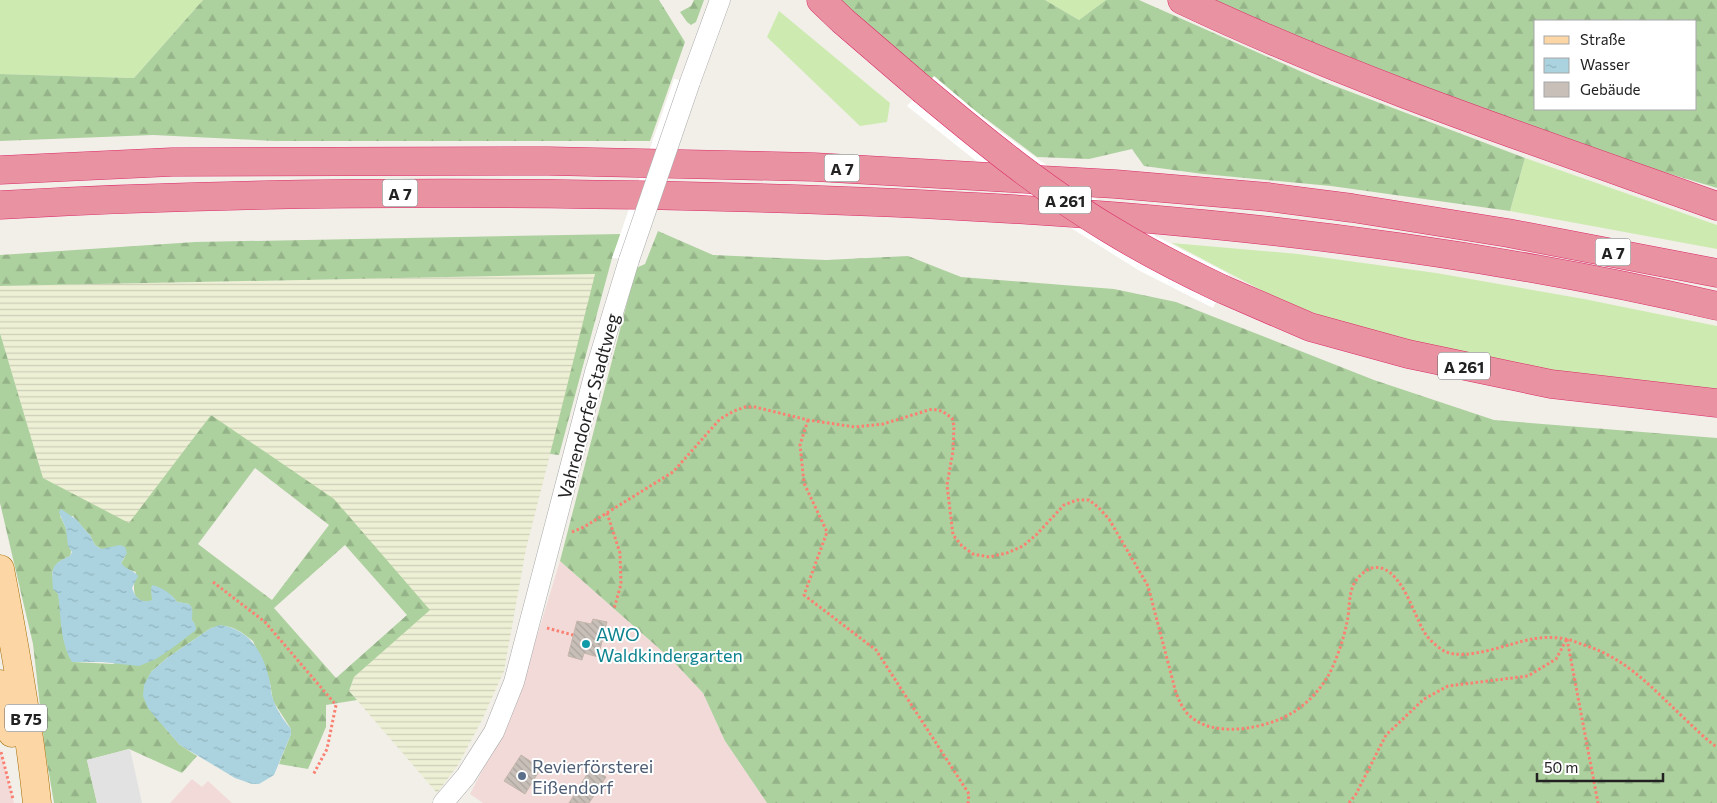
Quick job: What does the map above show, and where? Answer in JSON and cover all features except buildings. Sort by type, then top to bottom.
[{"type":"highway","name":"A 261","points":[[822,0],[843,21],[922,89],[1023,170],[1082,211],[1142,248],[1222,289],[1310,327],[1408,354],[1551,384],[1717,403]]},
{"type":"highway","points":[[1182,0],[1311,58],[1388,88],[1717,206]]},
{"type":"highway","name":"A 7","points":[[0,170],[172,162],[548,161],[814,166],[1106,183],[1268,197],[1352,208],[1508,233],[1717,273]]},
{"type":"highway","name":"A 7","points":[[0,205],[213,195],[535,192],[807,198],[1016,209],[1145,219],[1292,234],[1406,249],[1516,266],[1672,295],[1717,306]]},
{"type":"main road","name":"B 75","points":[[0,569],[29,739],[37,803]]},
{"type":"main road","name":"B 75","points":[[0,684],[29,803]]},
{"type":"street","name":"Vahrendorfer Stadtweg","points":[[443,803],[466,776],[494,732],[514,682],[595,372],[629,260],[720,0]]},
{"type":"path","points":[[554,532],[570,532],[584,527],[673,472],[720,419],[745,407],[755,407],[808,420],[855,427],[882,424],[932,409],[948,413],[952,418],[954,426],[953,451],[947,485],[953,535],[962,546],[972,554],[989,557],[1008,553],[1023,546],[1036,535],[1064,505],[1077,500],[1089,500],[1109,519],[1148,586],[1176,693],[1182,707],[1193,720],[1204,726],[1221,729],[1240,729],[1265,724],[1291,714],[1313,697],[1329,674],[1339,650],[1347,623],[1354,583],[1370,568],[1380,567],[1389,571],[1405,592],[1424,631],[1437,647],[1448,653],[1465,654],[1487,651],[1534,638],[1566,639],[1602,651],[1629,666],[1717,747]]},
{"type":"path","points":[[808,420],[800,445],[804,483],[827,532],[804,596],[876,650],[969,794],[968,803]]},
{"type":"path","points":[[607,513],[620,553],[620,584],[614,609]]},
{"type":"path","points":[[212,582],[265,622],[336,705],[327,749],[313,776]]},
{"type":"path","points":[[542,627],[573,635]]},
{"type":"path","points":[[1349,803],[1356,794],[1386,736],[1424,699],[1448,686],[1528,676],[1556,659],[1566,639]]},
{"type":"path","points":[[1566,639],[1598,803]]},
{"type":"path","points":[[0,749],[14,803]]},
{"type":"shaded area","points":[[560,561],[671,659],[703,693],[725,741],[767,803],[483,803],[470,794],[505,727],[522,685]]},
{"type":"shaded area","points":[[0,749],[4,764],[14,803],[0,803]]},
{"type":"shaded area","points":[[130,749],[142,803],[97,803],[87,760]]},
{"type":"shaded area","points":[[192,779],[202,787],[208,781],[232,803],[170,803]]},
{"type":"green space","points":[[0,0],[203,0],[134,78],[0,74]]},
{"type":"green space","points":[[203,0],[659,0],[685,42],[650,141],[275,141],[153,135],[0,141],[0,74],[134,78]]},
{"type":"green space","points":[[694,0],[704,0],[696,22],[691,25],[680,12],[691,6]]},
{"type":"green space","points":[[836,0],[1045,0],[1079,20],[1106,0],[1139,0],[1327,83],[1525,158],[1510,211],[1331,186],[1203,174],[1144,166],[1132,149],[1089,159],[1037,157],[888,46]]},
{"type":"green space","points":[[1045,0],[1106,0],[1079,20]]},
{"type":"green space","points":[[1212,0],[1717,0],[1717,188],[1583,148],[1423,90]]},
{"type":"green space","points":[[779,11],[890,103],[887,122],[860,126],[767,37]]},
{"type":"green space","points":[[1525,158],[1717,225],[1717,249],[1510,211]]},
{"type":"green space","points":[[658,231],[713,255],[826,260],[908,256],[961,277],[1114,289],[1176,302],[1374,380],[1494,420],[1717,438],[1717,803],[767,803],[725,741],[703,693],[671,659],[560,561],[636,268],[645,264]]},
{"type":"green space","points":[[621,234],[612,258],[559,455],[550,454],[595,274],[0,286],[0,255],[195,242]]},
{"type":"green space","points":[[1172,243],[1298,254],[1436,273],[1584,299],[1717,326],[1717,389],[1553,371],[1474,358],[1351,326],[1286,303]]},
{"type":"green space","points":[[596,274],[526,549],[504,671],[482,720],[458,765],[437,793],[349,691],[354,677],[429,610],[211,415],[129,524],[43,478],[0,333],[0,286]]},
{"type":"green space","points":[[0,333],[43,478],[129,523],[211,415],[334,499],[430,610],[354,677],[349,691],[357,700],[326,705],[326,727],[308,769],[279,764],[291,734],[291,729],[273,701],[270,683],[253,641],[233,628],[226,626],[211,628],[167,658],[151,672],[165,728],[180,745],[197,756],[182,773],[129,749],[87,760],[97,803],[54,803],[45,750],[33,644],[0,503]],"holes":[[[255,468],[329,525],[272,600],[198,544]],[[60,516],[73,516],[90,535],[95,545],[125,557],[121,563],[124,568],[136,572],[134,589],[137,599],[146,602],[153,600],[151,589],[169,594],[177,602],[189,604],[192,620],[195,625],[113,664],[73,662],[62,630],[59,596],[52,573],[57,564],[70,556],[71,552]],[[345,545],[407,615],[336,678],[274,608]]]},
{"type":"water","points":[[61,509],[77,520],[90,535],[95,545],[101,549],[120,545],[125,547],[127,553],[121,563],[138,576],[132,588],[137,597],[142,601],[152,600],[152,585],[163,589],[177,602],[186,603],[191,606],[192,620],[196,630],[156,659],[139,666],[102,662],[72,662],[65,646],[58,594],[53,589],[52,576],[56,565],[70,556],[72,552],[68,546],[66,529],[59,512]]},
{"type":"water","points":[[220,625],[240,632],[255,645],[268,673],[274,703],[280,715],[291,729],[291,734],[274,775],[259,784],[252,784],[235,778],[180,745],[148,708],[143,696],[144,685],[151,672],[167,658],[211,628]]},
{"type":"pier","points":[[934,76],[998,130],[1074,185],[1154,235],[1229,274],[1213,308],[1140,271],[1030,201],[907,106]]},
{"type":"pier","points":[[674,79],[701,83],[638,261],[612,258]]},
{"type":"place","name":"AWO Waldkindergarten","points":[[586,644]]},
{"type":"place","name":"Revierförsterei Eißendorf","points":[[522,776]]}]
